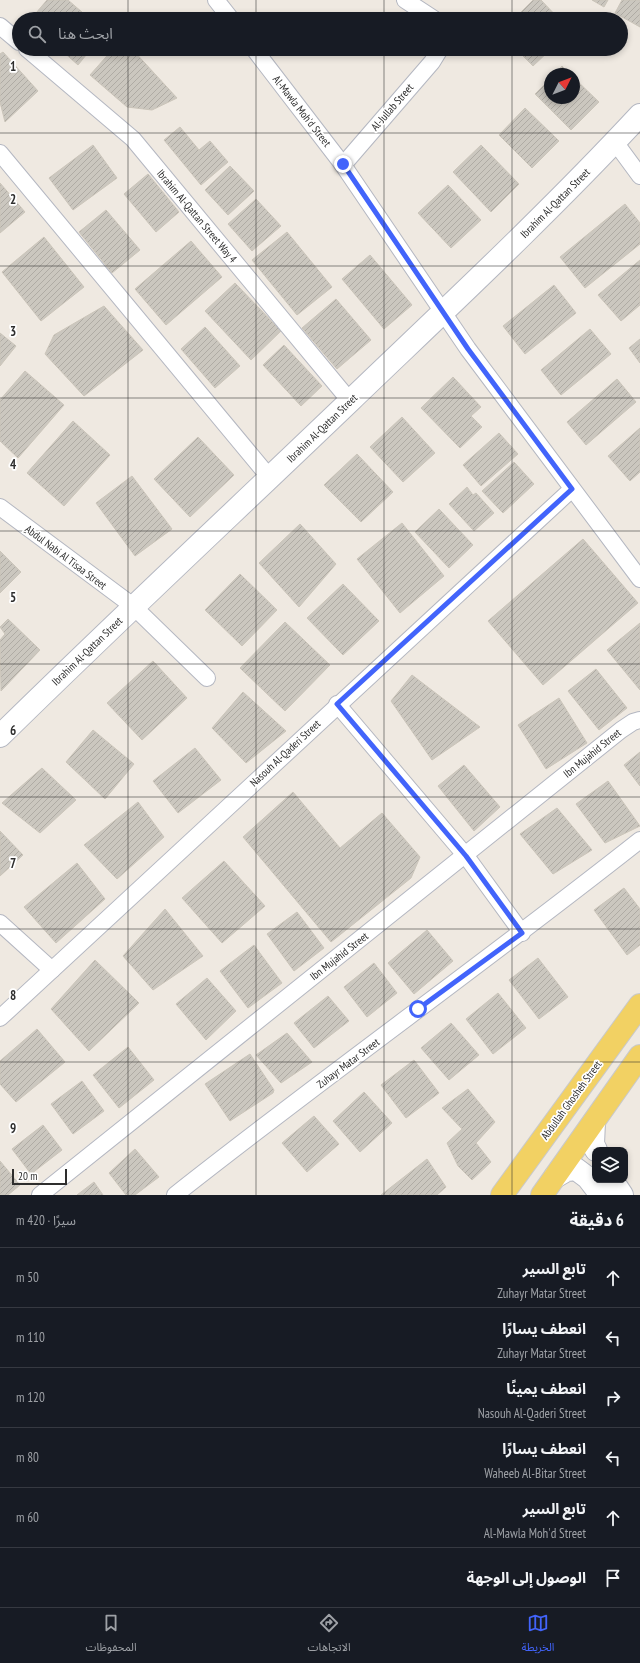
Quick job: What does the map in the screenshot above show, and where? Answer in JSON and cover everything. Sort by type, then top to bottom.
[{"type":"main road","name":"Abdullah Ghosheh Street","points":[[502,1195],[640,1005]]},
{"type":"main road","points":[[542,1195],[640,1056]]},
{"type":"street","points":[[216,0],[225,12]]},
{"type":"street","points":[[405,0],[423,12]]},
{"type":"street","points":[[0,26],[12,36]]},
{"type":"street","name":"Ibrahim Al-Qattan Street Way 4","points":[[35,56],[133,139],[350,401]]},
{"type":"street","name":"Al-Mawla Moh'd Street","points":[[259,56],[343,164],[468,349],[640,579]]},
{"type":"street","name":"Al-Jullab Street","points":[[343,164],[436,56]]},
{"type":"street","name":"Ibrahim Al-Qattan Street","points":[[0,736],[133,606],[444,313],[536,223],[640,115]]},
{"type":"street","points":[[615,142],[640,176]]},
{"type":"street","points":[[0,153],[270,478]]},
{"type":"street","name":"Nasouh Al-Qaderi Street","points":[[0,1018],[337,704],[572,489]]},
{"type":"street","name":"ِAbdul Nabi Al Tisaa Street","points":[[0,507],[133,606],[207,678]]},
{"type":"street","points":[[337,704],[466,856],[522,933]]},
{"type":"street","name":"Ibn Mujahid Street","points":[[40,1195],[257,1020],[466,856],[621,730],[633,722],[640,720]]},
{"type":"street","name":"Zuhayr Matar Street","points":[[175,1195],[522,933],[640,840]]},
{"type":"street","points":[[0,923],[52,970]]},
{"type":"street","points":[[594,1122],[593,1144],[594,1147]]},
{"type":"street","points":[[555,1177],[567,1170],[576,1169],[588,1178],[601,1195]]},
{"type":"street","points":[[614,1183],[622,1195]]},
{"type":"building","points":[[47,0],[68,0],[82,12],[37,12]]},
{"type":"building","points":[[533,0],[541,0],[552,12],[521,12]]},
{"type":"building","points":[[592,0],[608,0],[604,7]]},
{"type":"building","points":[[622,0],[640,0],[640,27],[628,20],[628,12],[616,12]]},
{"type":"building","points":[[3,52],[38,91],[5,122],[0,102],[0,54]]},
{"type":"building","points":[[68,56],[85,56],[78,65]]},
{"type":"building","points":[[107,56],[138,56],[177,98],[152,110],[127,107],[90,75]]},
{"type":"building","points":[[523,56],[544,56],[533,66]]},
{"type":"building","points":[[580,84],[599,102],[571,130],[545,104],[580,104]]},
{"type":"building","points":[[544,85],[544,103],[535,94]]},
{"type":"building","points":[[525,108],[559,141],[532,168],[499,135]]},
{"type":"building","points":[[180,127],[199,150],[210,141],[228,162],[201,185],[164,140]]},
{"type":"building","points":[[93,145],[117,178],[73,210],[49,178]]},
{"type":"building","points":[[481,145],[519,184],[491,212],[453,172]]},
{"type":"building","points":[[230,166],[254,191],[228,215],[205,190]]},
{"type":"building","points":[[148,174],[179,212],[156,232],[124,194]]},
{"type":"building","points":[[0,183],[25,212],[0,233]]},
{"type":"building","points":[[448,185],[481,220],[451,248],[418,213]]},
{"type":"building","points":[[256,199],[281,226],[252,251],[228,224]]},
{"type":"building","points":[[625,204],[640,223],[640,244],[585,288],[560,257]]},
{"type":"building","points":[[106,210],[140,250],[112,273],[79,232]]},
{"type":"building","points":[[287,232],[332,287],[297,315],[252,260]]},
{"type":"building","points":[[44,237],[84,287],[41,321],[2,272]]},
{"type":"building","points":[[191,241],[222,277],[166,325],[135,289]]},
{"type":"building","points":[[370,255],[412,305],[384,329],[342,279]]},
{"type":"building","points":[[640,260],[640,305],[621,321],[598,295]]},
{"type":"building","points":[[235,283],[281,331],[251,360],[205,311]]},
{"type":"building","points":[[554,285],[576,313],[525,354],[503,326]]},
{"type":"building","points":[[336,299],[371,340],[337,369],[302,328]]},
{"type":"building","points":[[104,306],[143,350],[84,396],[45,354],[54,335]]},
{"type":"building","points":[[205,327],[240,366],[215,388],[181,349]]},
{"type":"building","points":[[590,329],[611,354],[561,395],[541,370]]},
{"type":"building","points":[[0,333],[16,346],[0,366]]},
{"type":"building","points":[[640,339],[640,363],[629,348]]},
{"type":"building","points":[[284,345],[322,386],[301,406],[263,365]]},
{"type":"building","points":[[25,371],[64,405],[18,458],[0,441],[0,400]]},
{"type":"building","points":[[453,377],[481,407],[471,416],[482,427],[460,448],[421,408]]},
{"type":"building","points":[[617,379],[636,402],[586,445],[567,422]]},
{"type":"building","points":[[402,417],[435,453],[403,482],[370,447]]},
{"type":"building","points":[[73,421],[110,455],[64,506],[27,473]]},
{"type":"building","points":[[640,428],[640,472],[630,481],[608,456]]},
{"type":"building","points":[[499,433],[518,454],[481,486],[463,465]]},
{"type":"building","points":[[198,437],[234,475],[190,517],[154,479]]},
{"type":"building","points":[[357,454],[393,492],[361,522],[324,485]]},
{"type":"building","points":[[514,462],[534,484],[503,513],[482,491]]},
{"type":"building","points":[[132,476],[172,529],[135,556],[96,503]]},
{"type":"building","points":[[467,487],[473,495],[476,493],[494,513],[474,531],[449,504]]},
{"type":"building","points":[[439,509],[473,545],[449,568],[415,532]]},
{"type":"building","points":[[402,523],[444,576],[400,613],[357,559]]},
{"type":"building","points":[[300,524],[336,564],[299,607],[259,563]]},
{"type":"building","points":[[583,539],[638,603],[543,685],[488,621]]},
{"type":"building","points":[[0,551],[21,572],[0,593]]},
{"type":"building","points":[[240,574],[277,610],[242,646],[205,610]]},
{"type":"building","points":[[343,584],[379,621],[343,655],[307,618]]},
{"type":"building","points":[[8,619],[40,650],[1,691],[0,640],[5,634],[0,627]]},
{"type":"building","points":[[285,622],[330,665],[285,711],[240,668]]},
{"type":"building","points":[[640,623],[640,690],[607,650]]},
{"type":"building","points":[[153,661],[187,698],[142,740],[107,703]]},
{"type":"building","points":[[596,669],[627,708],[599,730],[568,691]]},
{"type":"building","points":[[412,675],[480,727],[432,760],[391,701]]},
{"type":"building","points":[[243,692],[286,731],[246,763],[212,728]]},
{"type":"building","points":[[559,698],[587,743],[546,769],[518,725]]},
{"type":"building","points":[[93,730],[134,764],[105,799],[66,762]]},
{"type":"building","points":[[195,748],[221,780],[178,813],[153,781]]},
{"type":"building","points":[[640,752],[640,786],[624,765]]},
{"type":"building","points":[[464,765],[500,807],[474,831],[438,786]]},
{"type":"building","points":[[42,768],[76,800],[40,833],[2,803]]},
{"type":"building","points":[[608,781],[640,826],[605,843],[576,804]]},
{"type":"building","points":[[293,792],[340,848],[382,813],[420,857],[411,878],[331,942],[243,837]]},
{"type":"building","points":[[138,802],[164,837],[117,879],[84,845]]},
{"type":"building","points":[[557,808],[592,850],[553,874],[520,834]]},
{"type":"building","points":[[0,831],[23,855],[0,876]]},
{"type":"building","points":[[224,861],[265,906],[222,943],[182,898]]},
{"type":"building","points":[[77,863],[105,899],[56,943],[24,907]]},
{"type":"building","points":[[624,888],[640,909],[640,945],[627,955],[594,910]]},
{"type":"building","points":[[165,909],[203,956],[153,990],[123,956]]},
{"type":"building","points":[[297,912],[324,948],[294,971],[267,934]]},
{"type":"building","points":[[427,930],[453,961],[414,994],[388,963]]},
{"type":"building","points":[[254,945],[282,983],[248,1008],[220,971]]},
{"type":"building","points":[[538,958],[568,997],[539,1019],[509,980]]},
{"type":"building","points":[[95,960],[139,1003],[89,1051],[51,1009]]},
{"type":"building","points":[[374,963],[397,993],[367,1017],[344,987]]},
{"type":"building","points":[[207,978],[236,1011],[206,1040],[176,1004]]},
{"type":"building","points":[[498,993],[526,1028],[493,1054],[466,1019]]},
{"type":"building","points":[[328,996],[349,1021],[314,1048],[294,1023]]},
{"type":"building","points":[[451,1023],[479,1055],[449,1080],[421,1048]]},
{"type":"building","points":[[37,1029],[65,1062],[16,1102],[0,1084],[0,1061]]},
{"type":"building","points":[[287,1033],[312,1062],[281,1083],[256,1055]]},
{"type":"building","points":[[128,1047],[154,1080],[119,1108],[93,1075]]},
{"type":"building","points":[[250,1054],[274,1090],[273,1093],[230,1121],[205,1084]]},
{"type":"building","points":[[414,1060],[439,1093],[406,1118],[381,1085]]},
{"type":"building","points":[[82,1081],[104,1111],[73,1134],[51,1104]]},
{"type":"building","points":[[468,1089],[495,1122],[476,1143],[491,1162],[472,1180],[458,1166],[447,1143],[462,1129],[442,1108]]},
{"type":"building","points":[[364,1092],[392,1123],[360,1152],[333,1121]]},
{"type":"building","points":[[314,1116],[339,1144],[307,1172],[282,1143]]},
{"type":"building","points":[[43,1125],[62,1150],[31,1174],[12,1149]]},
{"type":"building","points":[[135,1149],[159,1177],[135,1195],[126,1195],[109,1173]]},
{"type":"building","points":[[427,1159],[446,1187],[437,1195],[381,1195]]},
{"type":"building","points":[[0,1161],[20,1185],[8,1195],[0,1195]]},
{"type":"building","points":[[94,1182],[103,1195],[77,1195]]},
{"type":"route","points":[[343,164],[468,349],[572,489],[337,704],[466,856],[522,933],[418,1009]]}]
